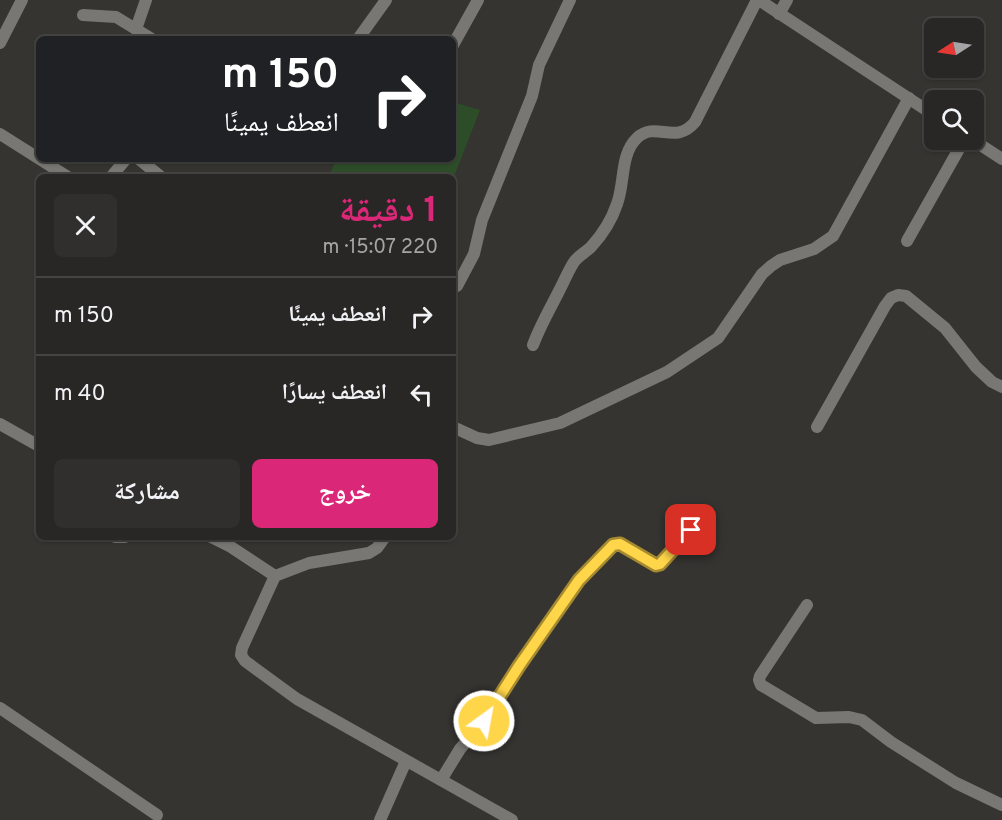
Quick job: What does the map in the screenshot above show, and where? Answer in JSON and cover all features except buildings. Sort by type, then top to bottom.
[{"type":"street","points":[[0,43],[22,0]]},
{"type":"street","points":[[136,29],[146,0]]},
{"type":"street","points":[[360,36],[386,0]]},
{"type":"street","points":[[456,40],[478,0]]},
{"type":"street","points":[[457,286],[474,254],[482,220],[532,96],[539,65],[570,0]]},
{"type":"street","points":[[533,345],[574,261],[591,247],[605,228],[617,204],[627,154],[638,137],[652,130],[678,134],[689,129],[696,122],[758,0],[924,108]]},
{"type":"street","points":[[779,14],[787,0]]},
{"type":"street","points":[[83,15],[116,17],[147,36]]},
{"type":"street","points":[[456,428],[477,438],[489,440],[560,423],[667,372],[718,338],[766,270],[780,260],[814,249],[833,236],[909,98]]},
{"type":"street","points":[[0,134],[36,157]]},
{"type":"street","points":[[984,147],[1002,159]]},
{"type":"street","points":[[907,241],[958,150]]},
{"type":"street","points":[[44,162],[63,174]]},
{"type":"street","points":[[114,174],[124,162]]},
{"type":"street","points":[[143,162],[157,174]]},
{"type":"street","points":[[817,426],[885,306],[891,298],[897,295],[906,296],[945,328],[976,367],[992,382],[1002,387]]},
{"type":"street","points":[[0,424],[36,444]]},
{"type":"street","points":[[441,780],[460,749],[484,721],[579,580],[613,545],[620,544],[656,565],[660,564],[691,530]]},
{"type":"street","points":[[217,540],[275,576]]},
{"type":"street","points":[[384,540],[378,548],[369,553],[309,563],[275,576],[242,648],[244,661],[297,699],[512,820]]},
{"type":"street","points":[[807,605],[760,676],[761,685],[816,718],[849,717],[862,720],[891,742],[956,783],[1002,805]]},
{"type":"street","points":[[0,708],[157,815]]},
{"type":"street","points":[[380,820],[406,761]]},
{"type":"green space","points":[[456,103],[480,110],[455,174],[330,174],[335,162],[456,162]]},
{"type":"route","points":[[484,721],[579,580],[613,545],[620,544],[656,565],[660,564],[691,530]]}]
